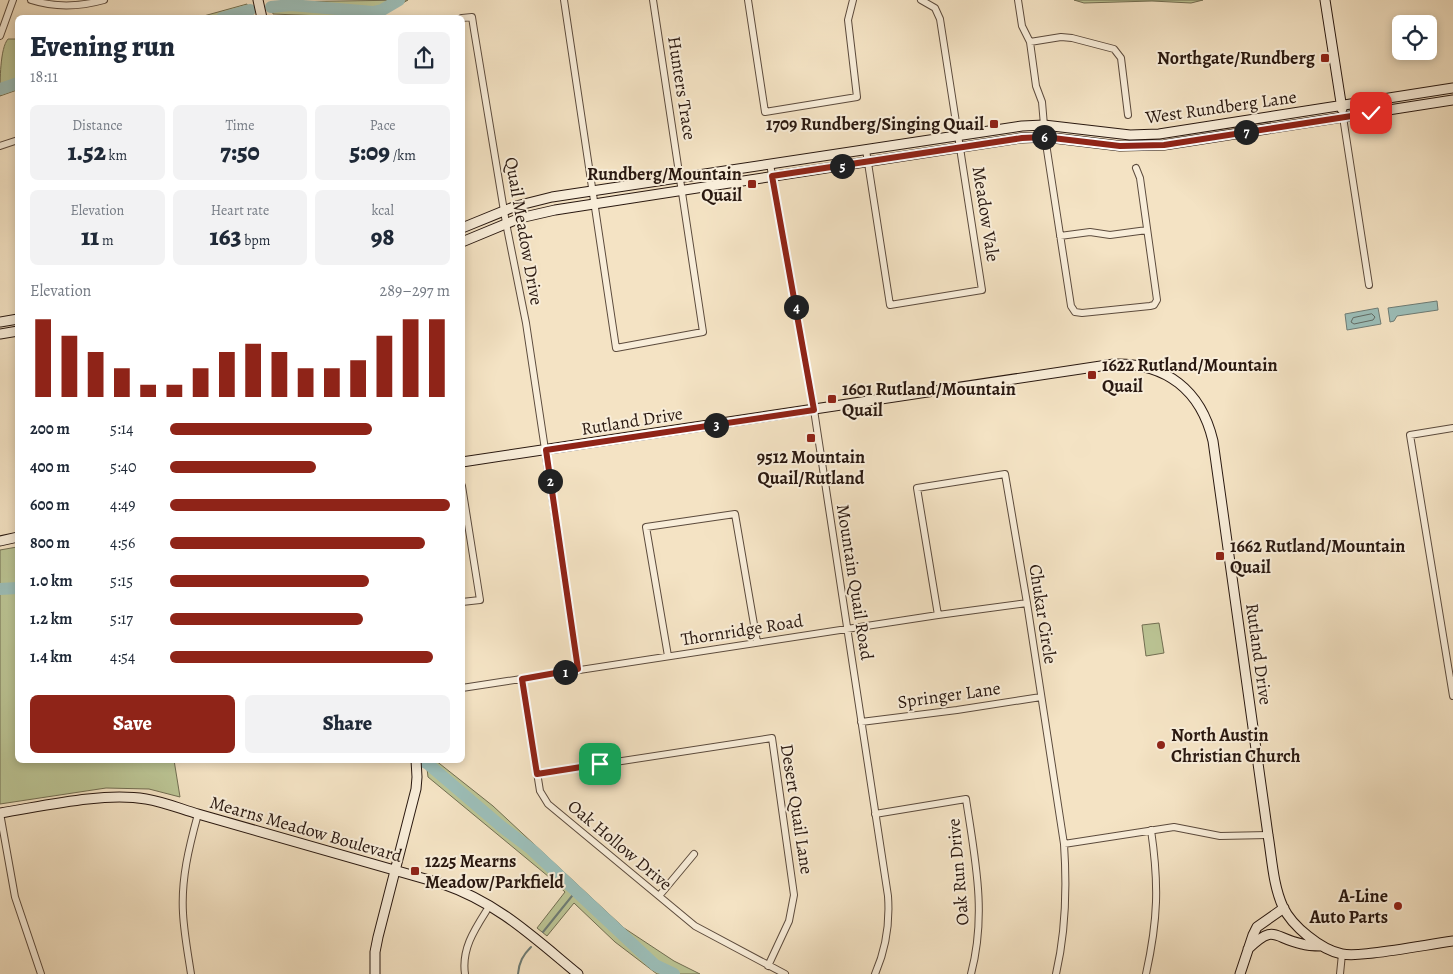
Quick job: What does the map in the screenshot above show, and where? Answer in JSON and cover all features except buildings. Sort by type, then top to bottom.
[{"type":"street","points":[[0,36],[13,0]]},
{"type":"street","points":[[31,0],[45,4],[73,6],[104,0]]},
{"type":"street","points":[[258,0],[261,15]]},
{"type":"street","points":[[564,0],[595,204]]},
{"type":"street","name":"Hunters Trace","points":[[595,204],[616,348],[703,332],[653,0]]},
{"type":"street","points":[[748,0],[765,112],[857,97],[848,20],[853,0]]},
{"type":"street","name":"Meadow Vale","points":[[868,162],[890,305],[982,290],[940,19],[934,8],[921,0]]},
{"type":"street","points":[[1018,0],[1022,26],[1030,42],[1036,86],[1042,102],[1044,137],[1071,306],[1075,312],[1082,314],[1150,306],[1156,302],[1158,294],[1140,178],[1136,168]]},
{"type":"street","points":[[1325,0],[1369,285]]},
{"type":"street","name":"Quail Meadow Drive","points":[[465,17],[472,16],[506,223],[526,323],[578,669]]},
{"type":"street","points":[[1030,42],[1072,38],[1114,49],[1120,58],[1128,115]]},
{"type":"street","name":"West Rundberg Lane","points":[[465,227],[530,202],[1022,126],[1044,125],[1130,135],[1159,134],[1453,88]]},
{"type":"street","name":"West Rundberg Lane","points":[[465,241],[506,223],[555,210],[960,147],[1044,137],[1142,147],[1181,143],[1453,100]]},
{"type":"street","points":[[1179,131],[1181,143]]},
{"type":"street","points":[[0,146],[15,141]]},
{"type":"street","points":[[866,150],[868,162]]},
{"type":"street","name":"Mountain Quail Road","points":[[770,164],[814,410],[889,910],[884,949],[875,974]]},
{"type":"street","points":[[1060,236],[1090,232],[1110,235],[1148,230]]},
{"type":"street","points":[[0,322],[15,320]]},
{"type":"street","points":[[0,334],[15,332]]},
{"type":"street","name":"Rutland Drive","points":[[465,462],[1114,364],[1129,364],[1154,369],[1173,379],[1187,390],[1206,417],[1213,441],[1268,836],[1278,891],[1284,908],[1292,922],[1303,932],[1323,946],[1342,954],[1380,952],[1453,941]]},
{"type":"street","points":[[1453,428],[1410,435],[1453,696]]},
{"type":"street","name":"Chukar Circle","points":[[938,615],[917,488],[1005,474],[1064,844],[1066,879],[1064,923],[1056,974]]},
{"type":"street","points":[[465,505],[480,600],[465,602]]},
{"type":"street","points":[[668,656],[646,527],[735,514],[758,642]]},
{"type":"street","points":[[0,540],[15,538]]},
{"type":"street","name":"Thornridge Road","points":[[465,688],[1026,602]]},
{"type":"street","name":"Oak Hollow Drive","points":[[522,679],[540,791],[548,804],[695,926],[785,974]]},
{"type":"street","name":"Springer Lane","points":[[861,722],[957,710],[1041,696]]},
{"type":"street","name":"Desert Quail Lane","points":[[537,774],[772,738],[794,895],[789,922],[768,966]]},
{"type":"street","points":[[375,974],[375,952],[378,936],[414,802],[418,777],[416,763]]},
{"type":"street","name":"Mearns Meadow Boulevard","points":[[0,813],[105,798],[124,797],[165,803],[458,889],[490,905],[514,921],[578,974]]},
{"type":"street","name":"Oak Run Drive","points":[[875,814],[966,799],[980,901],[977,946],[971,974]]},
{"type":"street","points":[[0,813],[15,897],[41,974]]},
{"type":"street","points":[[191,974],[183,914],[183,898],[188,854],[198,814]]},
{"type":"street","points":[[1064,844],[1174,827],[1220,836],[1268,836]]},
{"type":"street","points":[[1146,974],[1157,911],[1156,869],[1151,830]]},
{"type":"street","points":[[659,896],[694,854]]},
{"type":"street","points":[[465,974],[466,949],[490,905]]},
{"type":"street","points":[[1240,974],[1257,927],[1284,908]]},
{"type":"street","points":[[1248,949],[1258,940],[1271,933],[1302,944],[1323,946]]},
{"type":"street","points":[[1340,974],[1342,954]]},
{"type":"green space","points":[[408,0],[382,15],[273,14],[271,2]]},
{"type":"green space","points":[[1074,0],[1203,0],[1191,3],[1152,1],[1084,3]]},
{"type":"green space","points":[[247,4],[249,15],[207,15]]},
{"type":"green space","points":[[8,39],[15,39],[15,91],[0,96],[0,74],[5,43]]},
{"type":"green space","points":[[15,547],[15,763],[174,763],[180,797],[149,789],[106,788],[0,804],[0,550]]},
{"type":"green space","points":[[1159,623],[1164,653],[1146,656],[1142,625]]},
{"type":"green space","points":[[426,763],[439,763],[493,806],[624,928],[674,961],[700,974],[657,974],[615,942],[574,903],[547,936],[537,928],[565,892],[428,777]]},
{"type":"water","points":[[1437,301],[1438,310],[1397,316],[1394,321],[1390,322],[1388,308]]},
{"type":"water","points":[[1378,308],[1381,324],[1347,330],[1345,314]]},
{"type":"waterway","points":[[271,7],[291,5],[373,12],[382,10],[399,0]]},
{"type":"waterway","points":[[232,15],[250,10]]},
{"type":"waterway","points":[[0,89],[15,84]]},
{"type":"waterway","points":[[0,589],[15,588]]},
{"type":"waterway","points":[[426,763],[531,849],[655,965],[674,974]]},
{"type":"waterway","points":[[543,932],[576,891]]},
{"type":"waterway","points":[[518,974],[522,959],[531,947]]},
{"type":"place","name":"Northgate/Rundberg","points":[[1325,58]]},
{"type":"place","name":"1709 Rundberg/Singing Quail","points":[[994,124]]},
{"type":"place","name":"Rundberg/Mountain Quail","points":[[752,184]]},
{"type":"place","name":"1622 Rutland/Mountain Quail","points":[[1092,375]]},
{"type":"place","name":"1601 Rutland/Mountain Quail","points":[[832,399]]},
{"type":"place","name":"9512 Mountain Quail/Rutland","points":[[811,438]]},
{"type":"place","name":"1662 Rutland/Mountain Quail","points":[[1220,556]]},
{"type":"place","name":"North Austin Christian Church","points":[[1161,745]]},
{"type":"place","name":"1225 Mearns Meadow/Parkfield","points":[[415,871]]},
{"type":"place","name":"A-Line Auto Parts","points":[[1398,906]]},
{"type":"route","points":[[600,764],[537,774],[522,679],[578,669],[546,450],[814,410],[772,176],[1022,138],[1077,139],[1120,146],[1142,147],[1371,113]]}]
